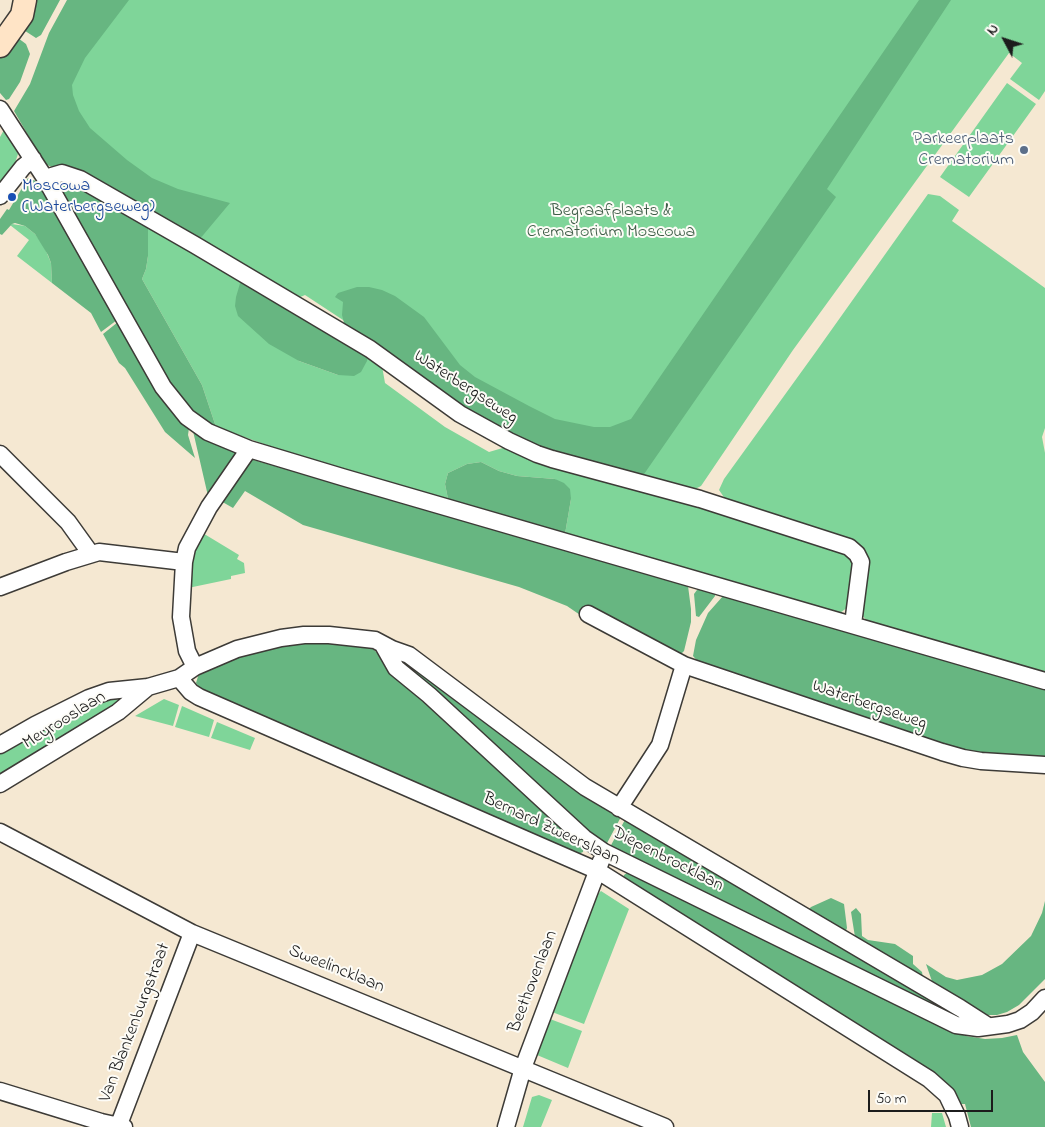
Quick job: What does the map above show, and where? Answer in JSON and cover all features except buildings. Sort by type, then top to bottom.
[{"type":"main road","points":[[0,20],[17,0]]},
{"type":"main road","points":[[0,46],[22,15],[25,0]]},
{"type":"street","points":[[0,109],[44,178],[151,368],[174,403],[187,417],[208,432],[249,449],[1045,681]]},
{"type":"street","points":[[0,196],[23,168],[33,160]]},
{"type":"street","name":"Waterbergseweg","points":[[44,178],[62,173],[80,179],[309,312],[386,360],[460,414],[537,454],[700,499],[848,547],[857,554],[861,562],[853,624]]},
{"type":"street","points":[[195,667],[187,651],[181,616],[184,562],[187,548],[209,507],[249,449]]},
{"type":"street","points":[[0,454],[68,522],[91,554]]},
{"type":"street","points":[[0,587],[66,562],[99,552],[184,562]]},
{"type":"street","name":"Waterbergseweg","points":[[588,614],[684,665],[963,758],[1045,765]]},
{"type":"street","name":"Diepenbrocklaan","points":[[164,683],[237,649],[281,638],[329,635],[374,640],[408,654],[568,775],[619,808],[988,1026]]},
{"type":"street","name":"Diepenbrocklaan","points":[[383,645],[396,668],[429,695],[584,838],[604,852],[943,1018],[963,1026],[1008,1024],[1020,1020],[1032,1012],[1045,998]]},
{"type":"street","points":[[619,808],[660,745],[684,665]]},
{"type":"street","name":"Meyrooslaan","points":[[0,745],[89,698],[109,691],[164,683]]},
{"type":"street","name":"Meyrooslaan","points":[[0,784],[164,683]]},
{"type":"street","name":"Bernard Zweerslaan","points":[[164,683],[192,692],[199,697],[598,871],[929,1079],[946,1095],[957,1116],[960,1127]]},
{"type":"street","name":"Sweelincklaan","points":[[0,832],[192,933],[665,1127]]},
{"type":"street","name":"Beethovenlaan","points":[[506,1127],[523,1068],[604,852]]},
{"type":"street","name":"Van Blankenburgstraat","points":[[120,1127],[192,933]]},
{"type":"street","points":[[0,1091],[120,1127]]},
{"type":"green space","points":[[37,0],[60,0],[41,35],[36,38],[19,27]]},
{"type":"green space","points":[[67,0],[129,0],[85,58],[72,85],[73,95],[79,111],[90,128],[127,160],[152,178],[178,189],[230,203],[199,240],[66,168],[47,165],[14,111],[30,84],[49,33]]},
{"type":"green space","name":"Begraafplaats & Crematorium Moscowa","points":[[118,0],[1045,0],[1045,91],[1039,100],[1010,79],[1022,63],[1009,53],[793,350],[701,486],[695,489],[642,477],[343,320],[305,295],[298,298],[199,240],[202,236],[44,125]]},
{"type":"green space","points":[[919,0],[951,0],[827,189],[836,197],[642,477],[539,447],[463,409],[347,328],[344,323],[342,315],[343,302],[335,297],[338,293],[357,287],[382,290],[395,296],[424,317],[460,365],[475,377],[529,406],[555,419],[594,427],[610,427],[631,419]]},
{"type":"green space","points":[[14,35],[26,44],[30,54],[20,82],[9,99],[6,100],[0,93],[0,55]]},
{"type":"green space","points":[[1007,83],[1036,104],[969,197],[940,177]]},
{"type":"green space","points":[[5,128],[17,144],[18,154],[15,163],[0,185],[0,137]]},
{"type":"green space","points":[[28,178],[40,185],[117,320],[101,332],[91,313],[52,283],[51,263],[35,234],[25,226],[15,223],[2,235],[0,234],[0,219],[7,209],[9,210]]},
{"type":"green space","points":[[69,181],[148,226],[148,256],[142,279],[202,385],[216,427],[193,413],[172,390],[59,189],[63,183]]},
{"type":"green space","points":[[928,194],[940,196],[959,210],[952,221],[1045,288],[1045,428],[1042,437],[1045,453],[1045,674],[868,622],[862,615],[866,561],[728,503],[719,490],[724,479]]},
{"type":"green space","points":[[10,225],[25,226],[35,234],[44,246],[51,263],[52,283],[17,256],[29,240]]},
{"type":"green space","points":[[148,226],[241,280],[299,361],[338,375],[368,356],[382,366],[385,383],[445,427],[489,452],[506,447],[841,551],[854,562],[848,607],[840,613],[834,613],[565,534],[571,499],[555,479],[517,476],[499,471],[481,462],[467,464],[448,473],[445,484],[448,499],[278,449],[216,427],[202,385],[142,279],[148,256]]},
{"type":"green space","points":[[241,280],[368,356],[361,372],[354,376],[338,375],[299,361],[269,344],[238,316],[235,306]]},
{"type":"green space","points":[[118,322],[158,391],[177,417],[189,428],[188,435],[195,458],[165,432],[125,368],[119,363],[103,334]]},
{"type":"green space","points":[[193,431],[217,445],[241,455],[208,496]]},
{"type":"green space","points":[[247,458],[688,586],[691,622],[684,651],[680,655],[586,619],[567,606],[519,587],[303,525],[245,491],[233,508],[219,500]]},
{"type":"green space","points":[[481,462],[499,471],[517,476],[555,479],[564,483],[570,489],[571,499],[565,534],[448,499],[445,484],[448,473],[467,464]]},
{"type":"green space","points":[[201,532],[239,555],[237,559],[244,563],[245,573],[231,576],[231,579],[188,588],[189,564]]},
{"type":"green space","points":[[697,590],[715,594],[699,617],[696,616],[694,594]]},
{"type":"green space","points":[[723,596],[1045,688],[1045,761],[982,757],[700,664],[693,656],[696,640],[708,613]]},
{"type":"green space","points":[[304,642],[367,645],[372,648],[584,845],[583,852],[576,855],[202,691],[196,683],[199,673],[246,653]]},
{"type":"green space","points":[[403,659],[622,815],[606,845],[604,846],[406,671],[401,661]]},
{"type":"green space","points":[[114,697],[118,700],[117,704],[0,777],[0,752],[93,704]]},
{"type":"green space","points":[[164,699],[179,705],[173,726],[135,716]]},
{"type":"green space","points":[[182,706],[214,720],[209,737],[175,727]]},
{"type":"green space","points":[[217,722],[255,738],[250,750],[211,738]]},
{"type":"green space","points":[[626,818],[962,1015],[958,1019],[610,847]]},
{"type":"green space","points":[[628,872],[966,1036],[985,1039],[1017,1035],[1023,1052],[1045,1082],[1045,1127],[971,1127],[965,1104],[959,1104],[623,878]]},
{"type":"green space","points":[[601,891],[629,909],[584,1024],[552,1012],[597,895]]},
{"type":"green space","points":[[831,898],[844,904],[847,928],[845,933],[808,910]]},
{"type":"green space","points":[[1045,901],[1045,979],[1019,1005],[1007,1012],[987,1015],[975,1012],[935,990],[926,964],[946,977],[957,980],[982,975],[1002,964],[1031,936],[1042,913]]},
{"type":"green space","points":[[856,908],[861,914],[862,936],[868,940],[895,944],[913,956],[913,964],[922,972],[923,978],[855,937],[851,912]]},
{"type":"green space","points":[[550,1019],[582,1031],[568,1068],[537,1055]]},
{"type":"green space","points":[[539,1095],[552,1100],[541,1127],[523,1127],[532,1097]]},
{"type":"green space","points":[[932,1113],[942,1113],[946,1127],[931,1127]]},
{"type":"place","name":"Parkeerplaats Crematorium","points":[[1024,150]]},
{"type":"place","name":"Moscowa (Waterbergseweg)","points":[[12,197]]}]
